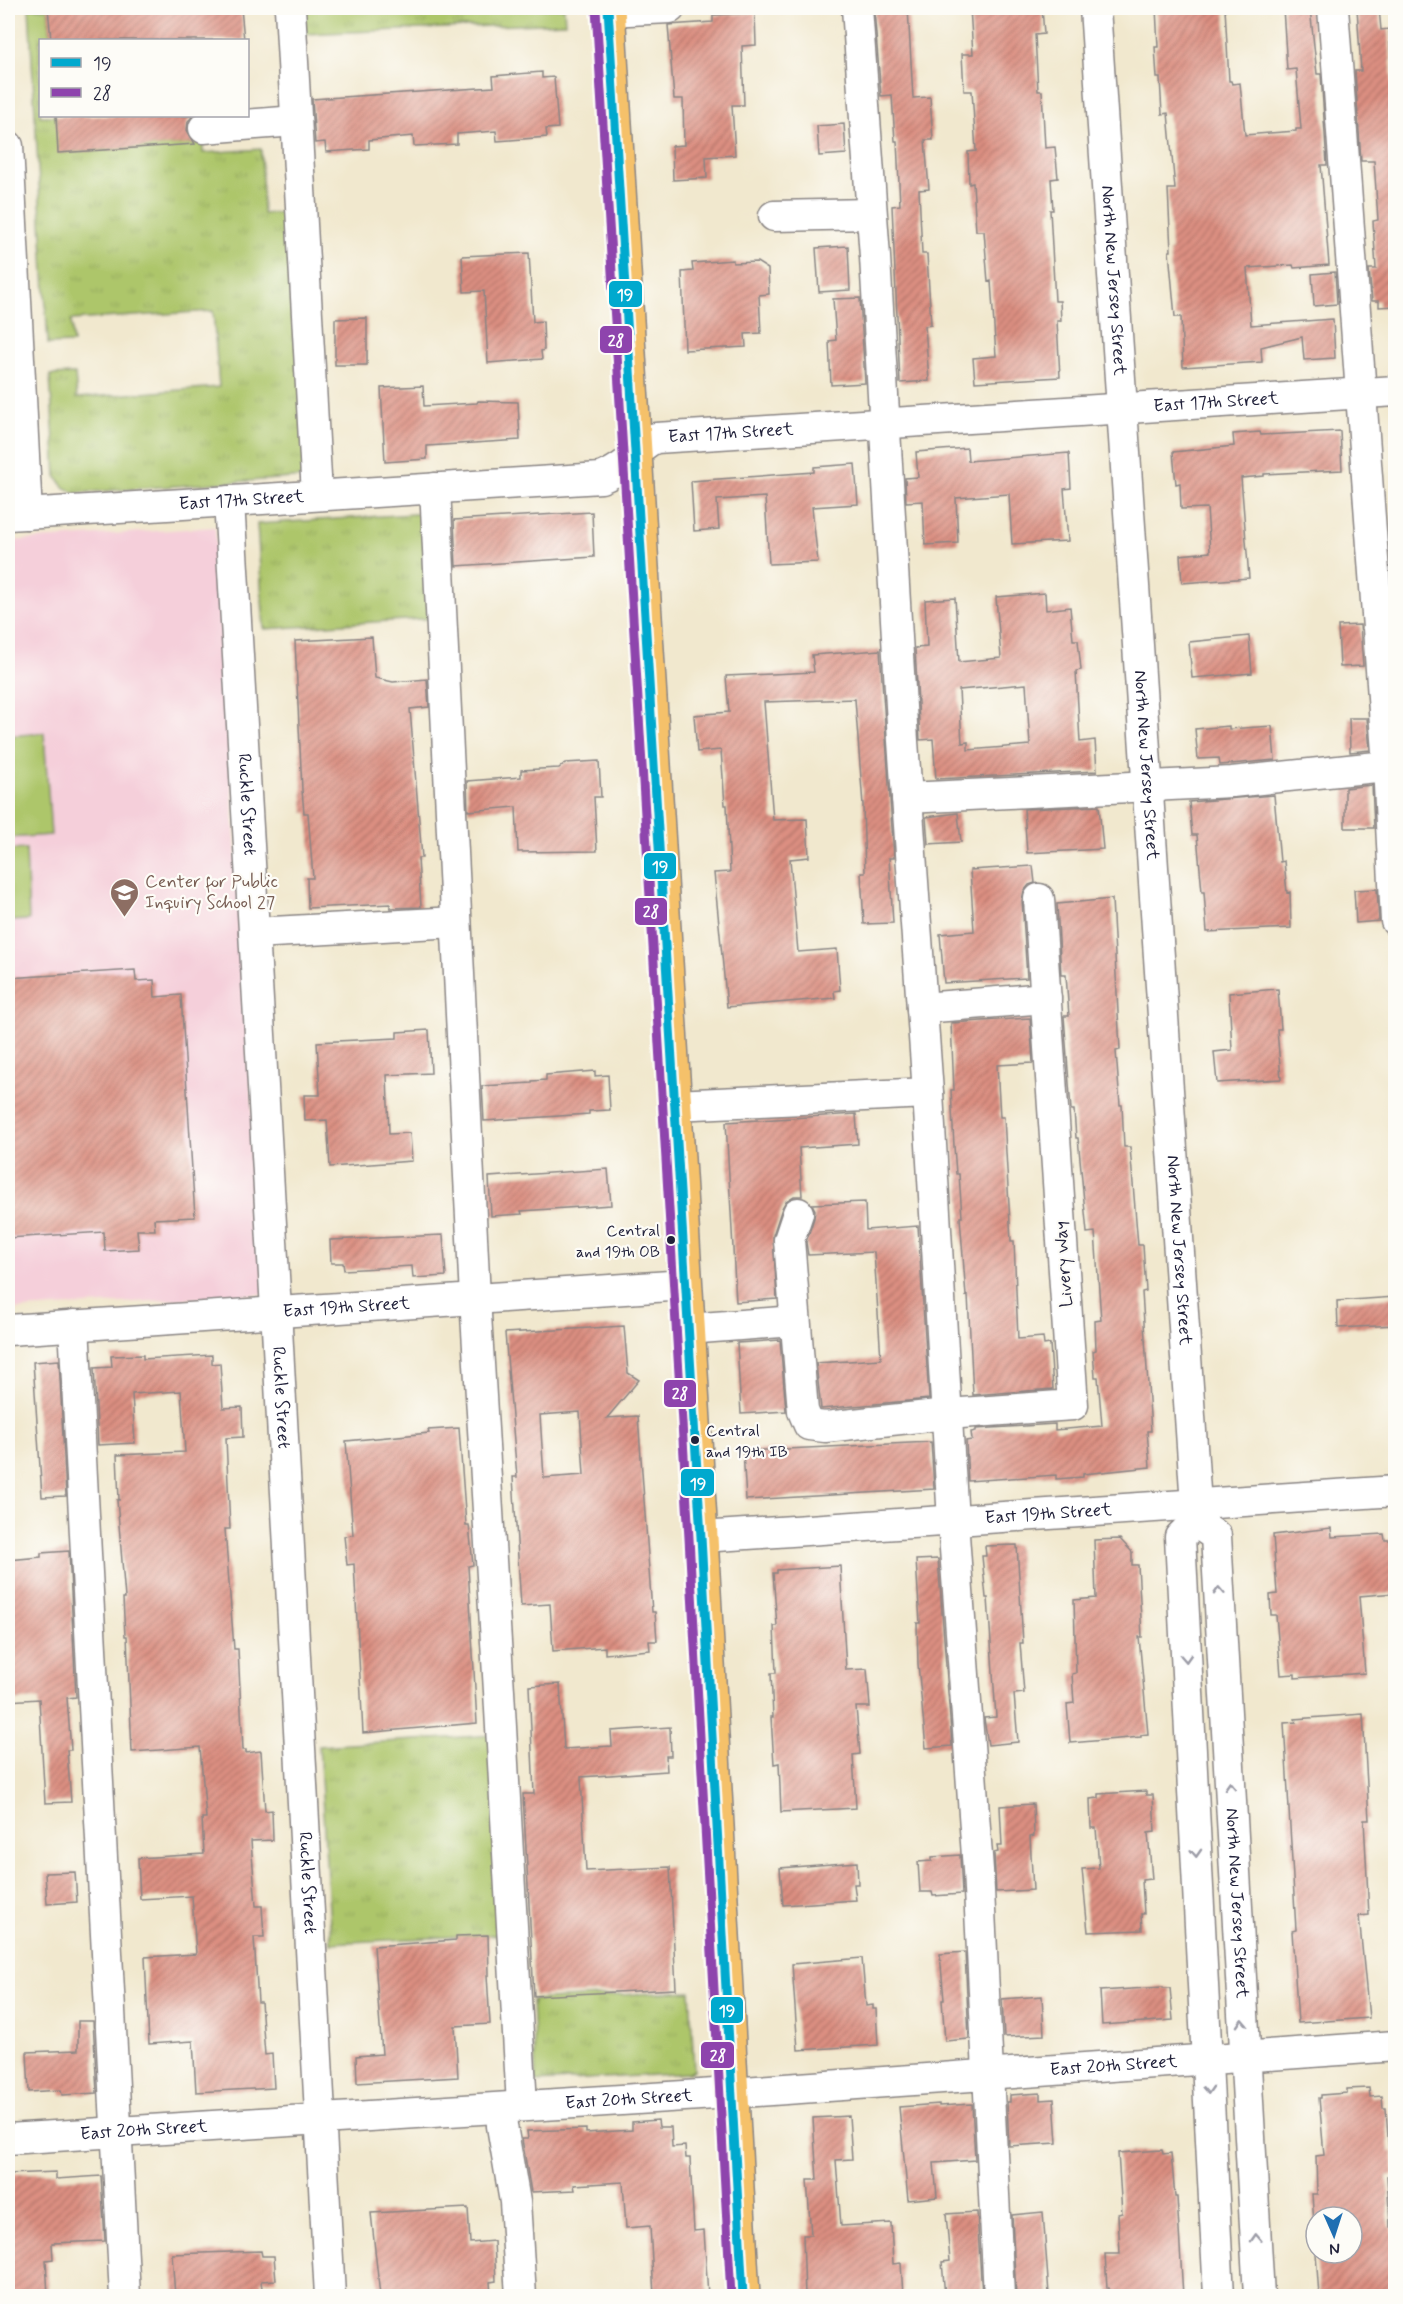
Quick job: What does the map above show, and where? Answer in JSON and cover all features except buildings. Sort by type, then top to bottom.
[{"type":"main road","points":[[608,9],[701,1537],[743,2296]]},
{"type":"street","points":[[290,8],[317,495]]},
{"type":"street","points":[[608,9],[670,8]]},
{"type":"street","points":[[857,8],[928,1093],[953,1521],[978,1870],[999,2296]]},
{"type":"street","name":"North New Jersey Street","points":[[1095,8],[1195,1513],[1180,1538],[1219,2296]]},
{"type":"street","points":[[1333,8],[1360,393],[1392,766],[1395,921]]},
{"type":"street","points":[[204,128],[296,121]]},
{"type":"street","points":[[8,146],[17,515]]},
{"type":"street","points":[[774,216],[871,214]]},
{"type":"street","name":"East 17th Street","points":[[17,515],[602,478],[615,472],[634,456],[638,449],[656,438],[1395,391]]},
{"type":"street","points":[[435,488],[475,1298],[500,1691],[511,2107],[502,2126],[515,2202],[521,2296]]},
{"type":"street","name":"Ruckle Street","points":[[229,501],[330,2296]]},
{"type":"street","points":[[908,798],[1232,782],[1392,766]]},
{"type":"street","name":"Livery Way","points":[[947,1414],[1073,1405],[1039,899]]},
{"type":"street","points":[[254,933],[456,922]]},
{"type":"street","points":[[922,1008],[1046,998]]},
{"type":"street","points":[[674,1105],[928,1093]]},
{"type":"street","points":[[798,1213],[789,1240],[803,1411],[809,1425],[825,1427],[947,1414]]},
{"type":"street","name":"East 19th Street","points":[[8,1330],[276,1310],[685,1285]]},
{"type":"street","points":[[687,1329],[795,1321]]},
{"type":"street","points":[[74,1325],[125,2296]]},
{"type":"street","name":"East 19th Street","points":[[701,1537],[953,1521],[1195,1513],[1395,1491]]},
{"type":"street","name":"North New Jersey Street","points":[[1195,1513],[1216,1536],[1259,2296]]},
{"type":"street","name":"East 20th Street","points":[[8,2139],[732,2093],[1395,2046]]},
{"type":"shaded area","name":"Center for Public Inquiry School 27","points":[[215,527],[264,1294],[8,1310],[8,541]]},
{"type":"green space","points":[[29,8],[48,8],[51,39],[39,39],[39,117],[56,117],[59,153],[203,143],[203,153],[261,149],[263,214],[296,211],[306,477],[75,493],[64,487],[56,476],[50,375],[75,374],[77,398],[219,387],[213,311],[71,320],[73,343],[48,344]]},
{"type":"green space","points":[[302,8],[564,8],[565,23],[304,34]]},
{"type":"green space","points":[[429,513],[436,618],[264,629],[257,524]]},
{"type":"green space","points":[[44,733],[51,835],[8,838],[8,736]]},
{"type":"green space","points":[[26,849],[29,920],[8,921],[8,850]]},
{"type":"green space","points":[[496,1735],[507,1934],[331,1943],[319,1746]]},
{"type":"green space","points":[[690,1991],[694,2070],[689,2073],[536,2082],[532,2000]]},
{"type":"transit line","name":"19","points":[[608,8],[701,1537],[743,2296]]},
{"type":"transit line","name":"28","points":[[596,9],[689,1538],[731,2296]]},
{"type":"place","name":"Center for Public Inquiry School 27","points":[[124,918]]},
{"type":"place","name":"Central and 19th OB","points":[[671,1240]]},
{"type":"place","name":"Central and 19th IB","points":[[695,1440]]}]
